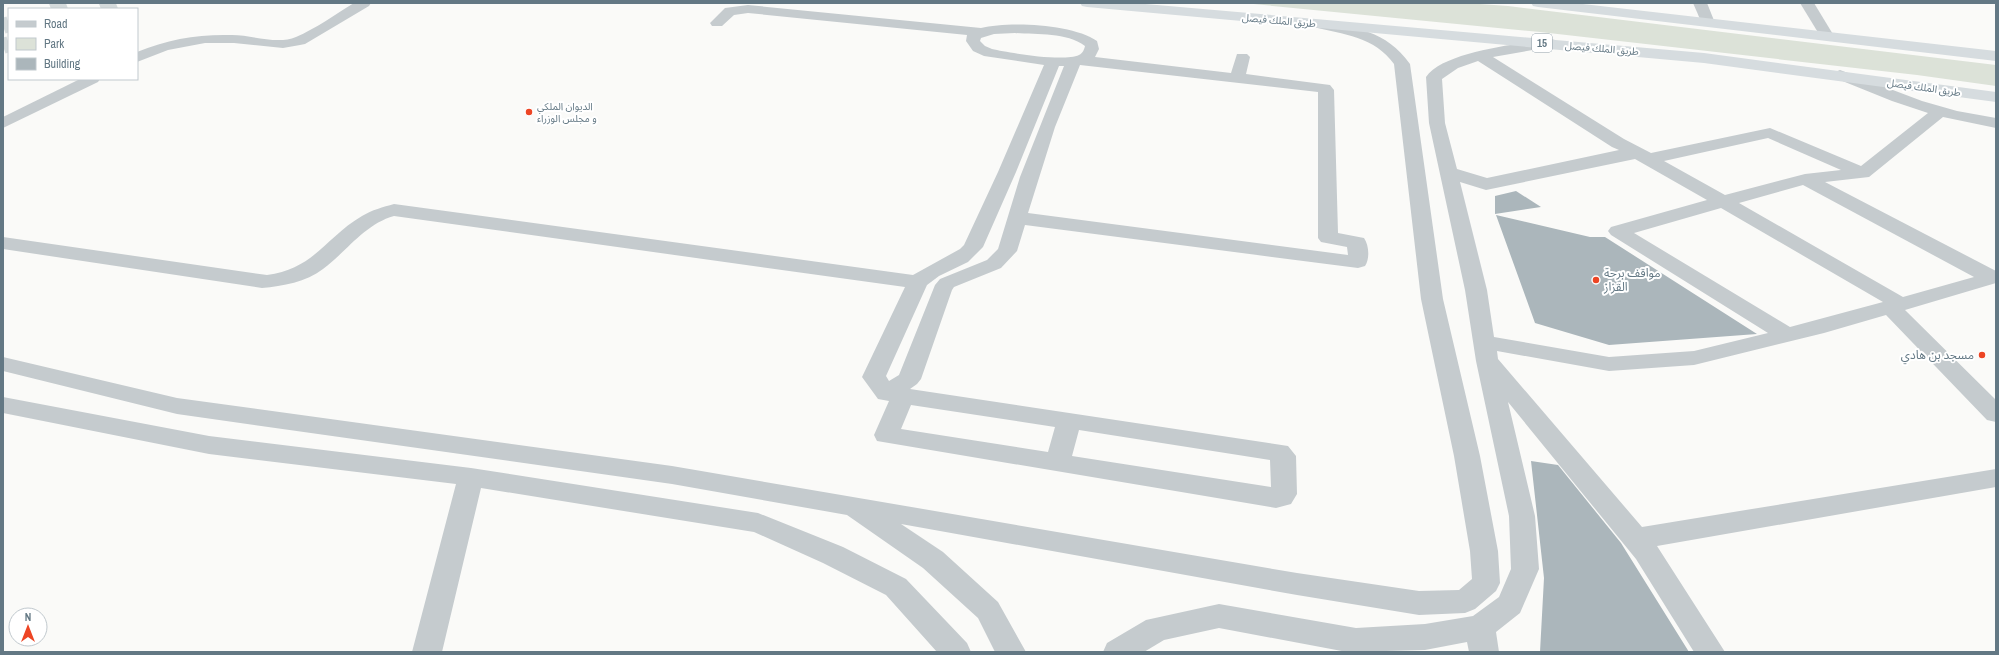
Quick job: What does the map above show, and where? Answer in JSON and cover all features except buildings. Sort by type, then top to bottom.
[{"type":"highway","name":"طريق الملك فيصل","points":[[1087,3],[1550,43],[1704,58],[1996,97]]},
{"type":"highway","points":[[1122,3],[1147,8]]},
{"type":"highway","points":[[1230,3],[1253,8],[1499,32],[1704,58]]},
{"type":"highway","points":[[1538,3],[1583,6],[1708,23],[1996,56]]},
{"type":"street","points":[[138,56],[164,46],[205,39],[234,39],[283,44],[300,41],[364,3]]},
{"type":"street","points":[[1700,3],[1708,23]]},
{"type":"street","points":[[1807,3],[1827,36]]},
{"type":"street","points":[[717,23],[730,11],[748,9],[980,32],[1009,29],[1074,35],[1087,39],[1092,44],[1092,52],[1077,61],[1047,127],[1029,177],[1007,251],[994,264],[947,283],[942,289],[909,379],[894,394],[886,435],[1276,498],[1282,497],[1284,494],[1283,456],[1279,452],[894,394],[874,377],[918,282],[924,275],[968,256],[1007,172],[1053,61]]},
{"type":"street","points":[[3,364],[177,406],[672,475],[1297,584],[1419,603],[1465,601],[1486,582],[1484,551],[1467,456],[1432,299],[1402,64],[1395,52],[1382,42],[1318,24]]},
{"type":"street","points":[[980,32],[974,36],[973,41],[981,50],[992,53],[1053,61],[1077,61],[1320,86],[1326,90],[1328,238],[1357,242],[1358,262],[1018,218]]},
{"type":"street","points":[[1118,652],[1157,629],[1219,616],[1356,641],[1425,637],[1482,640],[1510,605],[1525,569],[1522,516],[1486,352],[1476,290],[1437,123],[1434,77],[1453,65],[1479,55],[1550,43]]},
{"type":"street","points":[[1479,55],[1618,143],[1643,156],[1896,305],[1996,414]]},
{"type":"street","points":[[1238,77],[1242,57]]},
{"type":"street","points":[[1840,75],[1905,102],[1939,112],[1996,123]]},
{"type":"street","points":[[3,123],[90,80]]},
{"type":"street","points":[[1787,335],[1618,231],[1805,179],[1863,173],[1939,112]]},
{"type":"street","points":[[1448,172],[1486,184],[1770,133],[1863,173]]},
{"type":"street","points":[[1805,179],[1994,278]]},
{"type":"street","points":[[3,243],[262,282],[291,277],[304,272],[367,220],[380,213],[394,210],[918,282]]},
{"type":"street","points":[[1486,352],[1609,364],[1694,358],[1787,335],[1994,278]]},
{"type":"street","points":[[1486,352],[1646,551],[1710,652]]},
{"type":"street","points":[[3,405],[209,445],[471,477],[758,523],[833,555],[896,587],[956,652]]},
{"type":"street","points":[[1058,463],[1070,421]]},
{"type":"street","points":[[427,652],[471,477]]},
{"type":"street","points":[[1636,539],[1996,478]]},
{"type":"street","points":[[854,506],[933,560],[988,610],[1011,652]]},
{"type":"green space","points":[[1243,3],[1466,3],[1508,6],[1996,65],[1996,86],[1917,75],[1540,32]]},
{"type":"tunnel","points":[[54,8],[67,3]]},
{"type":"tunnel","points":[[104,8],[116,3]]},
{"type":"tunnel","points":[[3,26],[8,24]]},
{"type":"tunnel","points":[[3,46],[8,44]]},
{"type":"place","name":"الديوان الملكي و مجلس الوزراء","points":[[529,112]]},
{"type":"place","name":"مواقف برحة القزاز","points":[[1596,280]]},
{"type":"place","name":"مسجد بن هادي","points":[[1982,355]]}]
